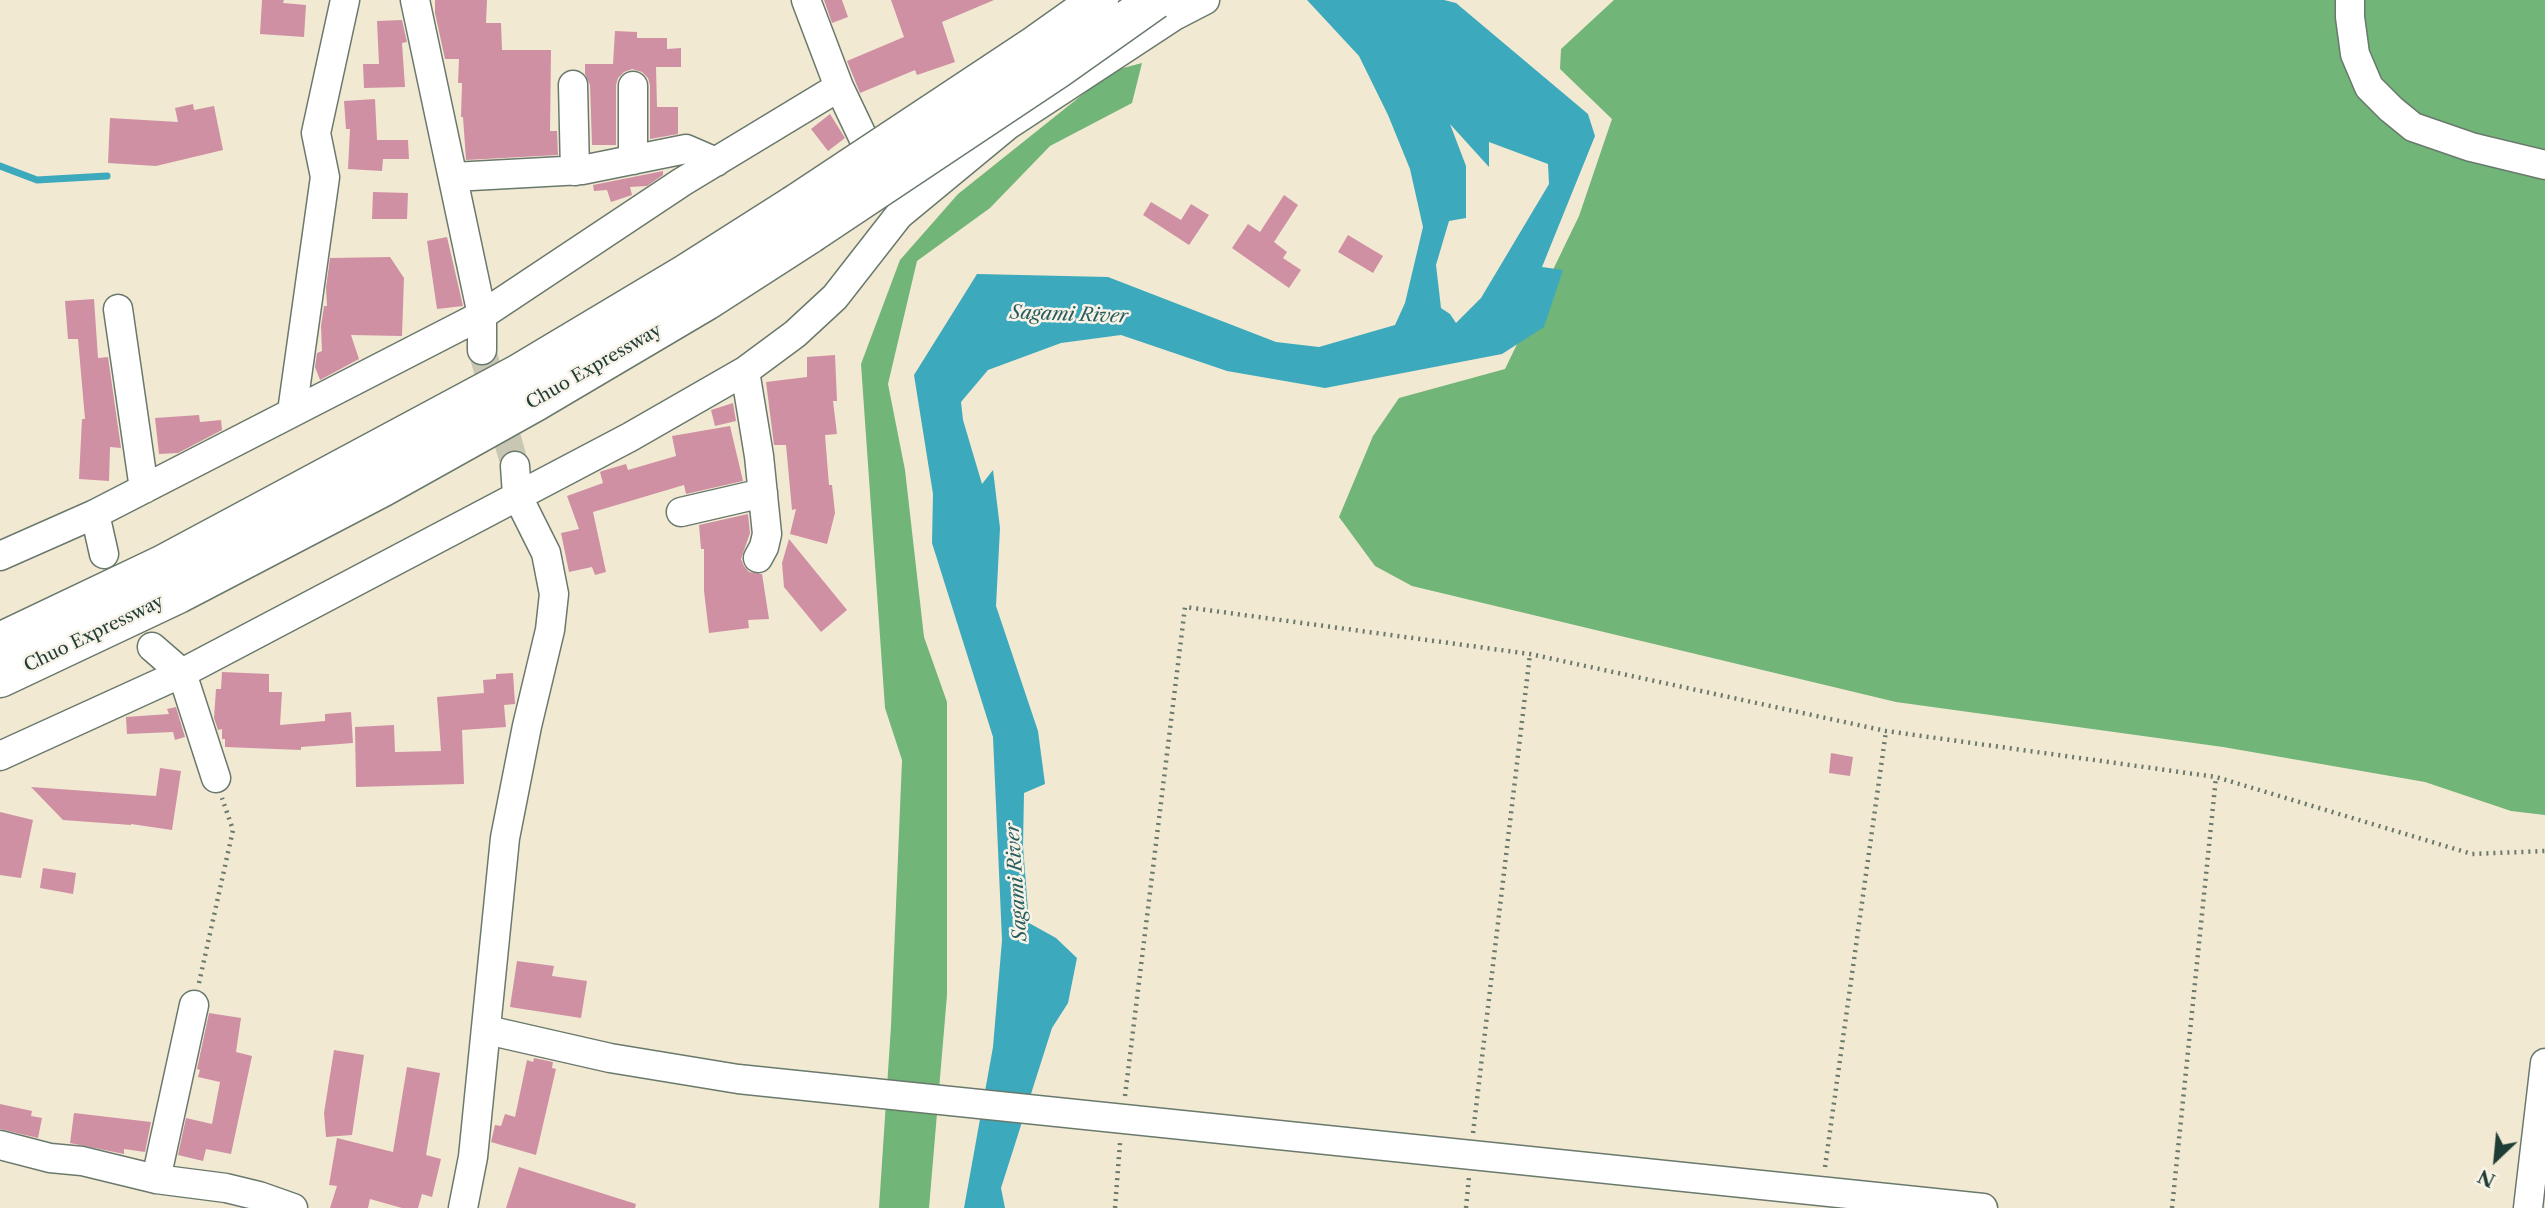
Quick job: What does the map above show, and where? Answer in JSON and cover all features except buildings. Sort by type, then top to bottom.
[{"type":"highway","name":"Chuo Expressway","points":[[0,680],[381,488],[535,402],[706,301],[802,220],[1099,0]]},
{"type":"highway","name":"Chuo Expressway","points":[[0,642],[162,565],[506,381],[687,273],[802,220],[1165,8]]},
{"type":"street","points":[[292,412],[325,177],[316,133],[345,0]]},
{"type":"street","points":[[415,0],[482,315],[482,350]]},
{"type":"street","points":[[806,0],[839,88],[899,215]]},
{"type":"street","points":[[0,756],[182,673],[630,437],[745,371],[795,334],[835,296],[899,215],[1008,125],[1165,8],[1205,0]]},
{"type":"street","points":[[2350,0],[2355,54],[2369,87],[2391,109],[2413,127],[2471,147],[2545,164]]},
{"type":"street","points":[[573,85],[575,171]]},
{"type":"street","points":[[633,86],[633,160]]},
{"type":"street","points":[[0,556],[95,514],[482,315],[682,182],[839,88]]},
{"type":"street","points":[[453,177],[575,171],[686,149],[716,162]]},
{"type":"street","points":[[118,309],[144,488]]},
{"type":"street","points":[[745,371],[759,456],[767,534],[758,558]]},
{"type":"street","points":[[463,1208],[473,1157],[505,838],[527,726],[551,630],[554,594],[546,553],[517,495],[515,466]]},
{"type":"street","points":[[681,512],[763,494]]},
{"type":"street","points":[[95,514],[104,554]]},
{"type":"street","points":[[152,647],[182,673],[216,778]]},
{"type":"street","points":[[156,1179],[194,1005]]},
{"type":"street","points":[[487,1030],[610,1058],[700,1073],[1082,1116],[1983,1208]]},
{"type":"street","points":[[2528,1208],[2544,1081]]},
{"type":"street","points":[[0,1145],[156,1179],[226,1188],[293,1208]]},
{"type":"path","points":[[1115,1208],[1122,1120],[1185,607],[1530,654],[1886,731],[2216,777],[2472,854],[2545,851]]},
{"type":"path","points":[[1471,1155],[1530,654]]},
{"type":"path","points":[[1822,1192],[1886,731]]},
{"type":"path","points":[[2172,1208],[2216,777]]},
{"type":"path","points":[[194,1005],[233,830],[216,778]]},
{"type":"green space","points":[[1614,0],[2545,0],[2545,815],[2511,811],[2425,782],[2223,747],[1896,702],[1412,586],[1375,566],[1339,517],[1373,436],[1399,398],[1505,369],[1579,216],[1612,119],[1560,69],[1561,49]]},
{"type":"green space","points":[[1142,63],[1132,103],[1050,146],[990,208],[917,261],[888,384],[905,470],[924,637],[947,702],[947,995],[929,1208],[879,1208],[891,1026],[902,760],[885,708],[861,364],[900,260],[958,194],[1112,71]]},
{"type":"water","name":"Sagami River","points":[[1307,0],[1444,0],[1456,3],[1588,114],[1595,136],[1542,267],[1563,270],[1544,327],[1502,354],[1325,388],[1227,371],[1121,335],[1061,343],[988,370],[961,402],[963,420],[982,484],[993,470],[1000,528],[996,606],[1038,731],[1045,784],[1024,793],[1023,846],[1029,923],[1056,938],[1077,958],[1068,1003],[1052,1028],[1001,1188],[1005,1208],[964,1208],[993,1047],[1002,940],[993,737],[932,543],[933,494],[914,375],[977,274],[1108,277],[1276,342],[1319,347],[1395,325],[1405,303],[1423,227],[1410,169],[1388,115],[1359,56]],"holes":[[[1450,124],[1489,167],[1489,142],[1548,164],[1549,184],[1481,298],[1456,323],[1450,314],[1441,308],[1436,265],[1449,221],[1466,218],[1466,166]]]},
{"type":"waterway","points":[[0,166],[37,180],[107,176]]},
{"type":"tunnel","points":[[482,350],[515,466]]}]
